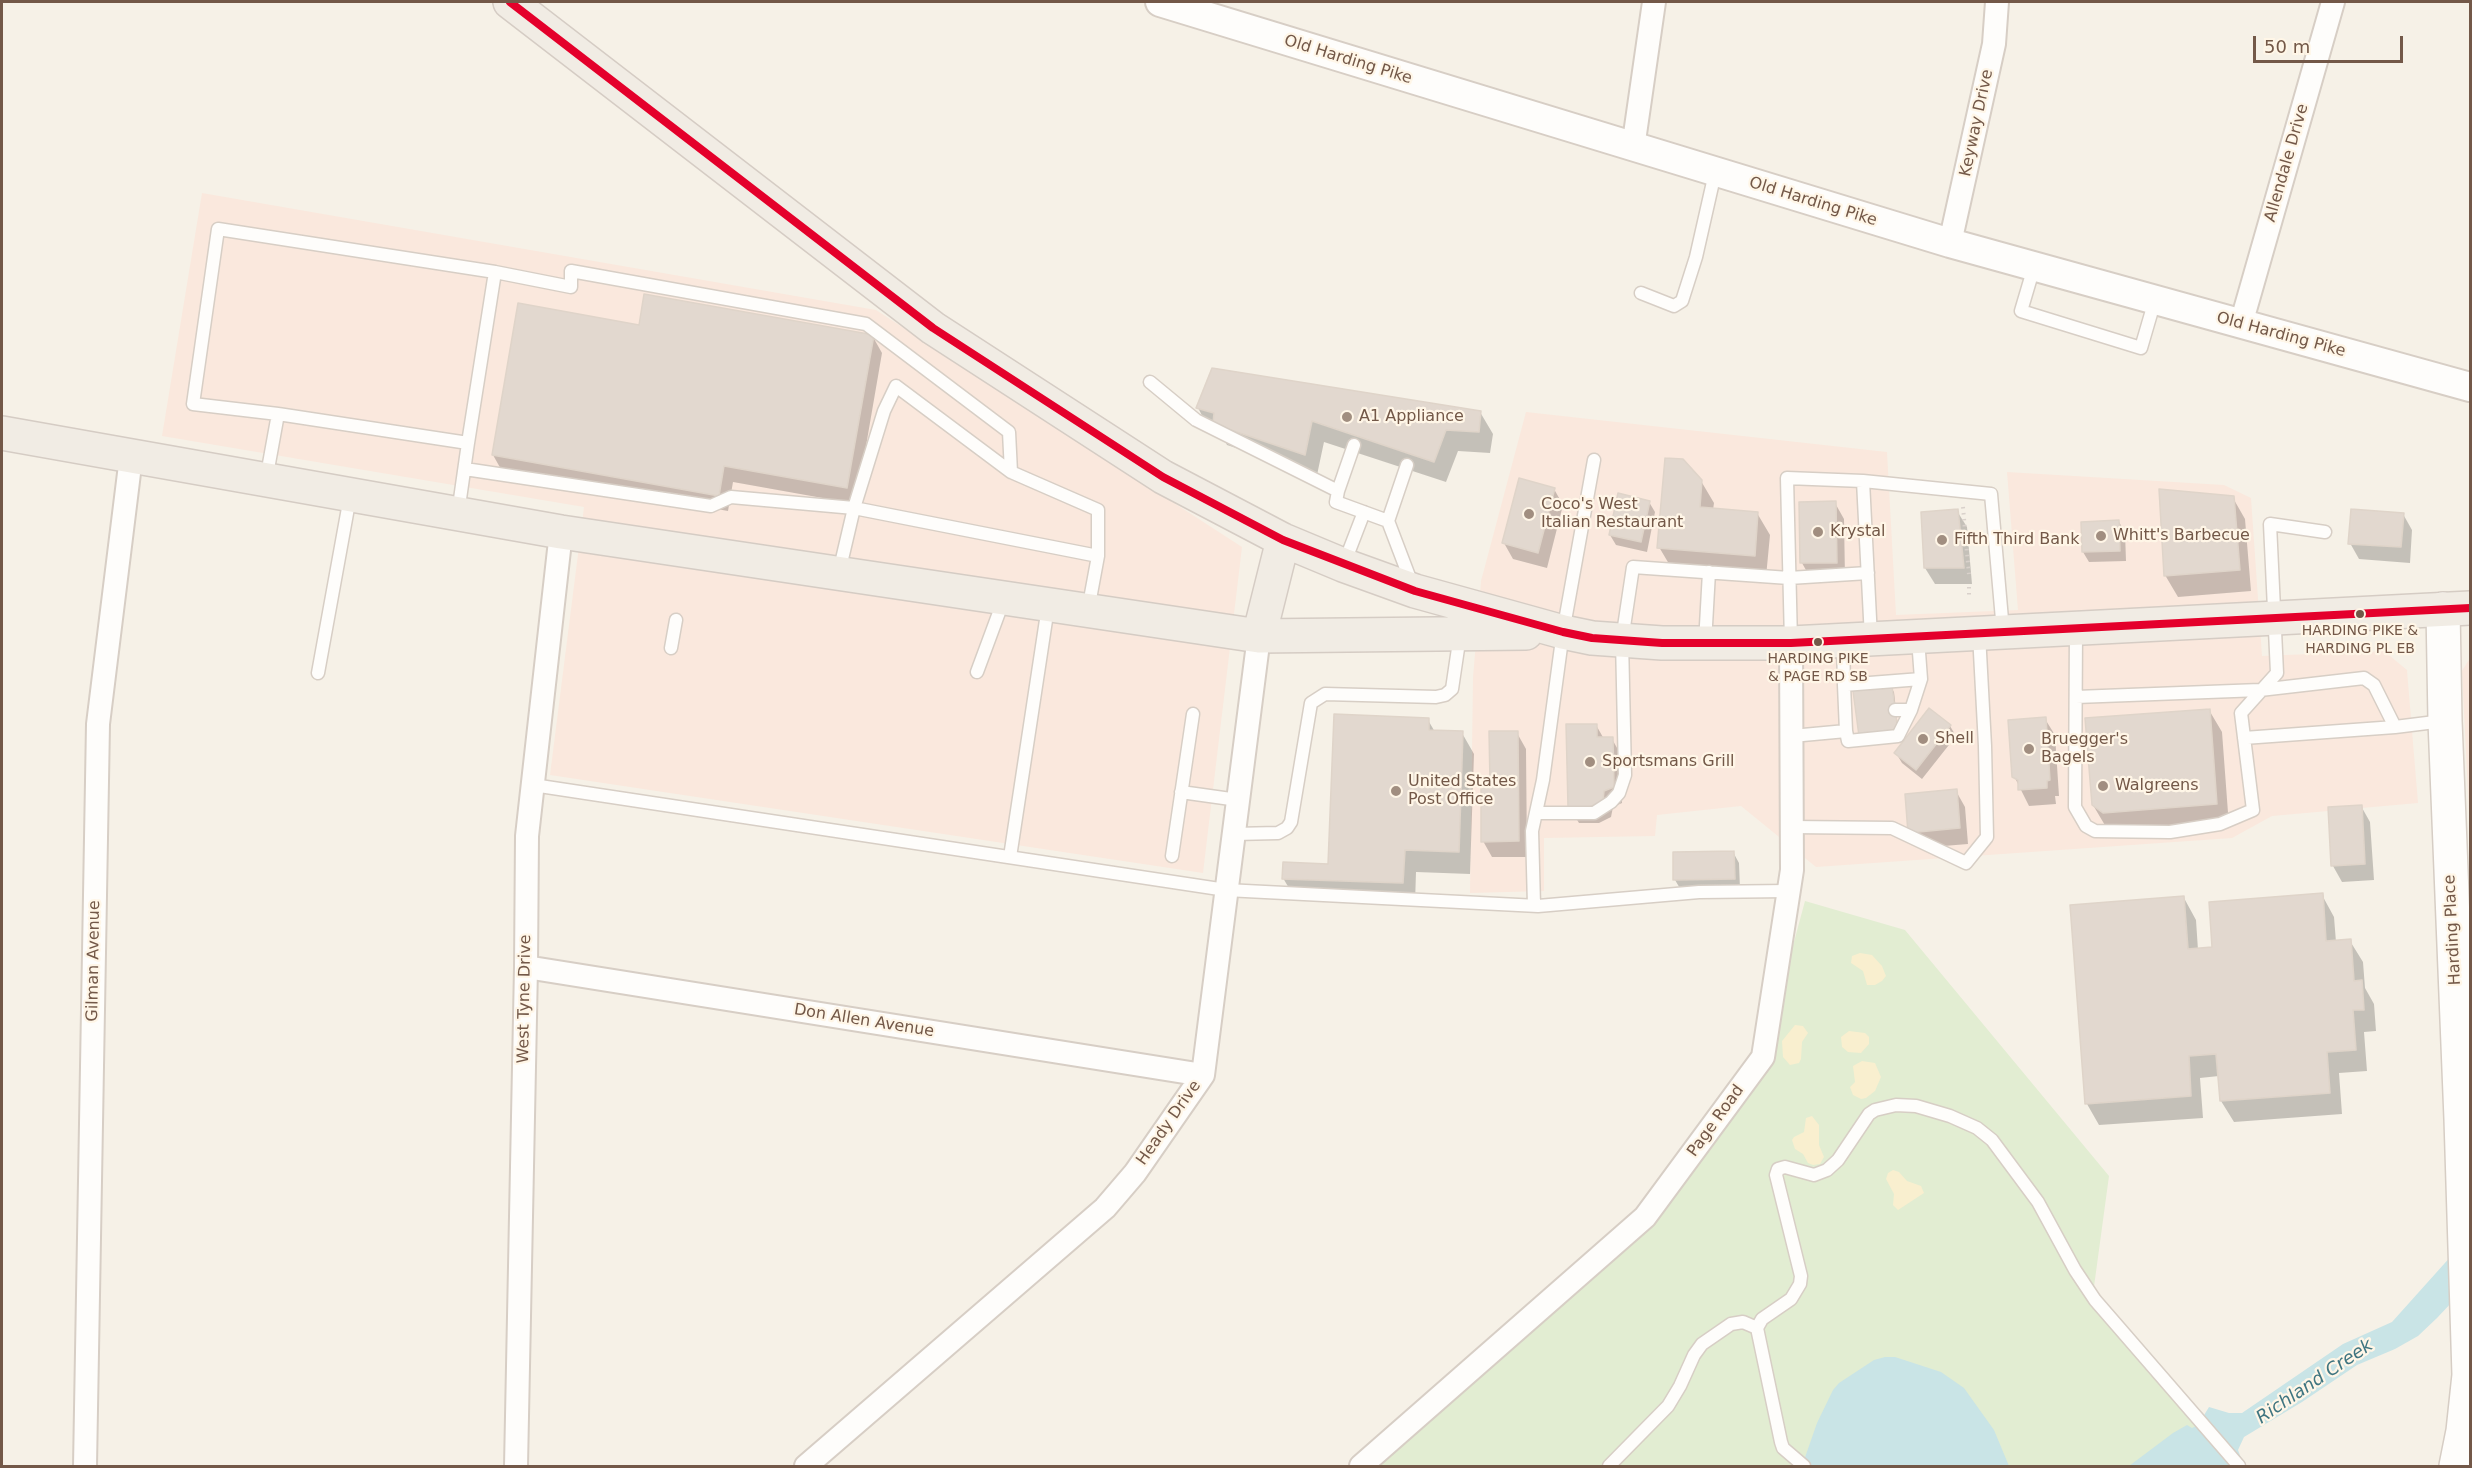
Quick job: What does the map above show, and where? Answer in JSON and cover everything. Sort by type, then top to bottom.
[{"type":"main road","points":[[510,2],[933,328],[1163,477],[1283,540],[1414,591],[1563,632],[1622,640],[1706,643],[1791,643],[2457,608]]},
{"type":"main road","points":[[2,433],[561,532],[1259,636],[1563,632]]},
{"type":"main road","points":[[1259,636],[1283,540]]},
{"type":"main road","name":"Harding Place","points":[[2456,1467],[2463,1431],[2469,1375],[2464,1218],[2465,1081],[2460,894],[2454,856],[2453,797],[2445,721],[2457,608]]},
{"type":"street","name":"Old Harding Pike","points":[[1160,2],[1950,243],[2470,387]]},
{"type":"street","points":[[1633,148],[1654,2]]},
{"type":"street","name":"Keyway Drive","points":[[1950,243],[1994,44],[1997,2]]},
{"type":"street","name":"Allendale Drive","points":[[2241,324],[2333,2]]},
{"type":"street","name":"Gilman Avenue","points":[[85,1467],[98,724],[131,457]]},
{"type":"street","name":"West Tyne Drive","points":[[516,1467],[527,836],[561,532]]},
{"type":"street","name":"Heady Drive","points":[[806,1467],[1105,1208],[1135,1173],[1203,1075],[1259,636]]},
{"type":"street","name":"Page Road","points":[[1361,1467],[1645,1217],[1763,1057],[1792,870],[1791,643]]},
{"type":"street","name":"Don Allen Avenue","points":[[526,967],[1203,1075]]},
{"type":"lane","points":[[1641,293],[1674,306],[1682,301],[1696,257],[1715,173]]},
{"type":"lane","points":[[468,443],[278,414],[193,404],[218,228],[495,272],[571,287],[571,271],[866,324],[1009,432],[1011,472]]},
{"type":"lane","points":[[2034,267],[2021,310],[2141,348],[2155,300]]},
{"type":"lane","points":[[458,514],[495,272]]},
{"type":"lane","points":[[1150,382],[1197,420],[1338,491]]},
{"type":"lane","points":[[839,573],[854,508],[884,411],[896,386],[1011,472],[1098,510],[1098,556],[1088,610]]},
{"type":"lane","points":[[265,481],[278,414]]},
{"type":"lane","points":[[1354,445],[1336,502],[1388,521]]},
{"type":"lane","points":[[1534,905],[1532,831],[1544,780],[1563,632],[1594,460]]},
{"type":"lane","points":[[1407,465],[1388,521],[1414,591]]},
{"type":"lane","points":[[465,469],[711,506],[731,497],[854,508],[1098,556]]},
{"type":"lane","points":[[1791,643],[1787,478],[1863,482],[1991,494],[1991,632],[1985,746],[1987,837],[1966,863],[1892,828],[1792,827]]},
{"type":"lane","points":[[1863,482],[1868,573],[1857,639],[1844,684],[1851,714],[1846,731],[1848,741],[1898,736],[1911,710],[1921,679],[1918,636]]},
{"type":"lane","points":[[318,673],[350,496]]},
{"type":"lane","points":[[1343,565],[1364,512]]},
{"type":"lane","points":[[2076,627],[2075,807],[2086,825],[2095,831],[2170,832],[2220,824],[2253,810],[2241,713],[2277,673],[2272,617],[2270,524],[2325,532]]},
{"type":"lane","points":[[1536,813],[1594,813],[1611,802],[1619,793],[1625,775],[1622,640],[1633,567],[1789,578],[1868,573]]},
{"type":"lane","points":[[1706,643],[1709,572]]},
{"type":"lane","points":[[977,672],[1004,598]]},
{"type":"lane","points":[[1010,858],[1049,605]]},
{"type":"lane","points":[[671,648],[676,620]]},
{"type":"lane","points":[[1234,834],[1278,833],[1292,822],[1311,703],[1325,694],[1436,697],[1445,695],[1452,689],[1460,633]]},
{"type":"lane","points":[[2076,697],[2260,690],[2364,678],[2374,685],[2395,727]]},
{"type":"lane","points":[[1844,684],[1921,679]]},
{"type":"lane","points":[[1895,710],[1911,710]]},
{"type":"lane","points":[[1172,856],[1192,714]]},
{"type":"lane","points":[[2244,738],[2445,721]]},
{"type":"lane","points":[[1792,736],[1846,731]]},
{"type":"lane","points":[[532,785],[1227,890],[1534,905],[1699,892],[1789,891]]},
{"type":"lane","points":[[1181,792],[1238,800]]},
{"type":"lane","points":[[1804,1467],[1788,1453],[1781,1442],[1757,1328],[1762,1319],[1791,1299],[1800,1284],[1801,1276],[1776,1183],[1778,1169],[1785,1167],[1807,1174],[1821,1173],[1838,1160],[1861,1124],[1875,1110],[1896,1105],[1916,1106],[1960,1119],[1977,1128],[1992,1140],[2038,1202],[2078,1275],[2095,1300],[2239,1467]]},
{"type":"lane","points":[[1609,1467],[1668,1406],[1702,1344],[1731,1324],[1743,1322],[1757,1328]]},
{"type":"path","points":[[1963,507],[1969,574]]},
{"type":"path","points":[[1969,587],[1969,596]]},
{"type":"shaded area","points":[[202,193],[876,310],[1242,547],[1203,873],[550,775],[584,507],[162,436]]},
{"type":"shaded area","points":[[1526,412],[1887,452],[1896,615],[2018,610],[2007,472],[2224,485],[2251,498],[2262,656],[2384,651],[2407,670],[2418,803],[2272,816],[2232,838],[1816,867],[1741,806],[1657,815],[1655,836],[1544,838],[1544,891],[1470,893],[1473,678],[1481,581]]},
{"type":"shaded area","points":[[2470,658],[2470,834],[2462,671]]},
{"type":"green space","points":[[1805,901],[1905,930],[2109,1176],[2093,1294],[2244,1466],[1361,1466],[1645,1217],[1763,1057]]},
{"type":"sand","points":[[1860,953],[1872,955],[1882,966],[1886,976],[1882,981],[1875,985],[1867,985],[1863,971],[1851,963],[1852,956]]},
{"type":"sand","points":[[1795,1025],[1803,1026],[1808,1033],[1802,1042],[1799,1063],[1790,1065],[1783,1057],[1782,1041]]},
{"type":"sand","points":[[1849,1031],[1865,1033],[1869,1037],[1869,1044],[1861,1053],[1848,1052],[1842,1047],[1841,1037]]},
{"type":"sand","points":[[1862,1061],[1875,1063],[1881,1077],[1875,1091],[1861,1099],[1853,1095],[1850,1087],[1855,1082],[1853,1066]]},
{"type":"sand","points":[[1812,1116],[1819,1125],[1819,1145],[1824,1157],[1820,1164],[1813,1165],[1808,1163],[1803,1154],[1795,1149],[1792,1140],[1804,1132],[1806,1118]]},
{"type":"sand","points":[[1893,1170],[1899,1172],[1907,1181],[1921,1186],[1924,1193],[1898,1210],[1893,1205],[1894,1194],[1886,1179],[1888,1173]]},
{"type":"water","name":"Richland Creek","points":[[2470,1235],[2470,1283],[2437,1318],[2418,1336],[2395,1349],[2357,1365],[2244,1437],[2238,1450],[2244,1466],[2129,1466],[2173,1433],[2187,1425],[2192,1428],[2198,1425],[2209,1407],[2229,1413],[2242,1413],[2343,1344],[2392,1322]]},
{"type":"water","points":[[1895,1357],[1941,1372],[1964,1388],[1994,1430],[2009,1466],[1802,1466],[1817,1423],[1833,1390],[1839,1383],[1874,1360]]},
{"type":"building","points":[[644,294],[874,335],[847,488],[724,466],[719,496],[492,455],[518,303],[639,325]]},
{"type":"building","name":"A1 Appliance","points":[[1212,368],[1481,411],[1479,432],[1446,430],[1434,462],[1312,421],[1305,455],[1213,424],[1214,413],[1196,408]]},
{"type":"building","points":[[1665,458],[1683,459],[1702,480],[1700,507],[1758,512],[1755,556],[1657,548]]},
{"type":"building","points":[[1519,478],[1555,488],[1538,553],[1502,543]]},
{"type":"building","points":[[2159,489],[2234,496],[2240,570],[2164,576]]},
{"type":"building","points":[[1618,493],[1650,501],[1641,542],[1609,535]]},
{"type":"building","name":"Krystal","points":[[1836,501],[1837,563],[1800,563],[1799,502]]},
{"type":"building","name":"Fifth Third Bank","points":[[1958,509],[1964,568],[1924,568],[1921,512]]},
{"type":"building","points":[[2351,509],[2404,513],[2401,547],[2348,544]]},
{"type":"building","name":"Whitt's Barbecue","points":[[2119,520],[2120,551],[2082,552],[2081,522]]},
{"type":"building","name":"Shell","points":[[1892,686],[1898,732],[1859,736],[1853,691]]},
{"type":"building","name":"Shell","points":[[1929,708],[1951,725],[1916,770],[1894,753]]},
{"type":"building","name":"Walgreens","points":[[2210,709],[2217,804],[2103,813],[2092,805],[2085,718]]},
{"type":"building","name":"United States Post Office","points":[[1334,714],[1429,718],[1429,730],[1463,731],[1459,852],[1405,850],[1403,883],[1282,879],[1283,862],[1328,864]]},
{"type":"building","name":"Bruegger's Bagels","points":[[2046,717],[2050,780],[2047,781],[2047,788],[2018,790],[2018,780],[2012,777],[2008,720]]},
{"type":"building","name":"Sportsmans Grill","points":[[1566,724],[1597,724],[1597,737],[1613,737],[1614,787],[1604,791],[1603,801],[1589,807],[1568,807]]},
{"type":"building","points":[[1489,731],[1518,731],[1519,841],[1481,842],[1481,783],[1490,783]]},
{"type":"building","points":[[1957,789],[1960,828],[1908,833],[1905,794]]},
{"type":"building","points":[[2362,805],[2365,864],[2331,866],[2328,807]]},
{"type":"building","points":[[1734,851],[1735,879],[1673,880],[1673,852]]},
{"type":"building","points":[[2323,893],[2326,941],[2351,939],[2354,981],[2362,980],[2364,1010],[2353,1010],[2356,1050],[2327,1052],[2330,1093],[2220,1101],[2216,1054],[2189,1056],[2191,1096],[2085,1104],[2070,905],[2184,896],[2188,949],[2212,947],[2209,902]]},
{"type":"transit line","points":[[510,2],[933,328],[1163,477],[1283,540],[1415,591],[1563,632],[1592,638],[1662,643],[1791,643],[2470,608]]},
{"type":"place","name":"A1 Appliance","points":[[1347,417]]},
{"type":"place","name":"Coco's West Italian Restaurant","points":[[1529,514]]},
{"type":"place","name":"Krystal","points":[[1818,532]]},
{"type":"place","name":"Whitt's Barbecue","points":[[2101,536]]},
{"type":"place","name":"Fifth Third Bank","points":[[1942,540]]},
{"type":"place","name":"HARDING PIKE & HARDING PL EB","points":[[2360,614]]},
{"type":"place","name":"HARDING PIKE & PAGE RD SB","points":[[1818,642]]},
{"type":"place","name":"Shell","points":[[1923,739]]},
{"type":"place","name":"Bruegger's Bagels","points":[[2029,749]]},
{"type":"place","name":"Sportsmans Grill","points":[[1590,762]]},
{"type":"place","name":"Walgreens","points":[[2103,786]]},
{"type":"place","name":"United States Post Office","points":[[1396,791]]}]
